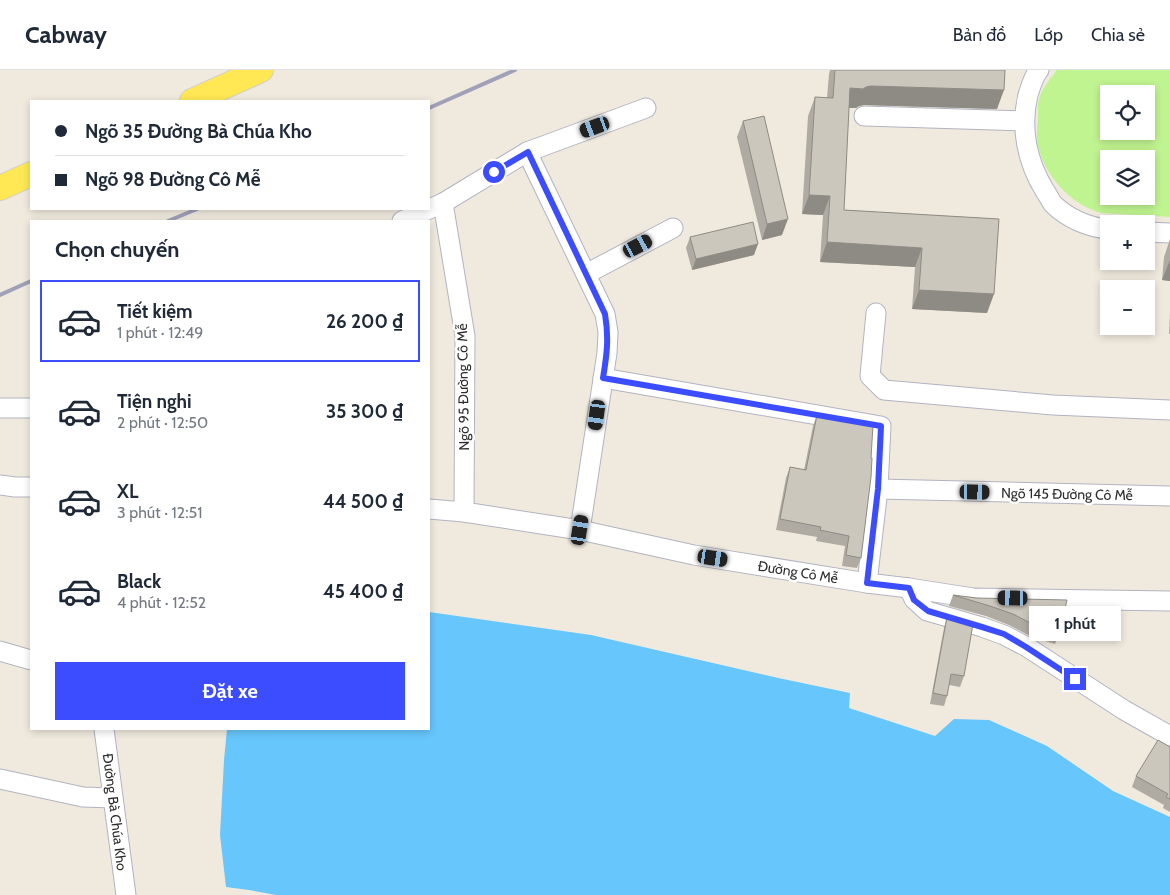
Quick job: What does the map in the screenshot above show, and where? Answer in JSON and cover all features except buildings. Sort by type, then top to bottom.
[{"type":"main road","points":[[194,100],[261,70]]},
{"type":"main road","points":[[0,188],[30,174]]},
{"type":"street","points":[[1039,70],[1030,86],[1024,121],[1027,148],[1032,166],[1053,204],[1075,220],[1088,226],[1100,228]]},
{"type":"street","points":[[430,208],[528,152],[646,108]]},
{"type":"street","points":[[864,116],[1024,121]]},
{"type":"street","points":[[528,152],[605,314],[608,332],[607,353],[580,530]]},
{"type":"street","name":"Ngõ 95 Đường Cô Mễ","points":[[443,202],[465,336],[464,512]]},
{"type":"street","points":[[404,220],[426,210]]},
{"type":"street","points":[[586,274],[673,228]]},
{"type":"street","points":[[1155,232],[1170,233]]},
{"type":"street","points":[[876,313],[870,376],[884,390],[1053,404],[1170,410]]},
{"type":"street","points":[[603,378],[881,426],[878,489],[867,583]]},
{"type":"street","points":[[0,408],[30,408]]},
{"type":"street","points":[[0,485],[30,487]]},
{"type":"street","name":"Ngõ 145 Đường Cô Mễ","points":[[878,489],[1170,496]]},
{"type":"street","name":"Đường Cô Mễ","points":[[430,509],[464,512],[580,530],[694,555],[973,598],[1170,601]]},
{"type":"street","points":[[909,588],[914,600],[928,611],[1004,634],[1124,710],[1170,736]]},
{"type":"street","points":[[0,651],[30,660]]},
{"type":"street","name":"Đường Bà Chúa Kho","points":[[104,730],[126,895]]},
{"type":"street","points":[[0,779],[83,797],[113,798]]},
{"type":"green space","points":[[1057,70],[1170,70],[1170,217],[1102,213],[1080,204],[1061,188],[1047,168],[1037,143],[1038,105],[1043,89]]},
{"type":"water","points":[[430,612],[591,635],[850,693],[849,708],[935,736],[954,719],[989,720],[1047,746],[1113,791],[1170,817],[1170,895],[276,895],[226,887],[220,835],[227,730],[430,730]]},
{"type":"railway","points":[[430,108],[515,70]]},
{"type":"railway","points":[[170,220],[195,210]]},
{"type":"railway","points":[[0,295],[30,281]]},
{"type":"route","points":[[494,172],[528,152],[605,314],[608,332],[603,378],[881,426],[878,489],[867,583],[909,588],[914,600],[928,611],[1004,634],[1075,679]]}]
